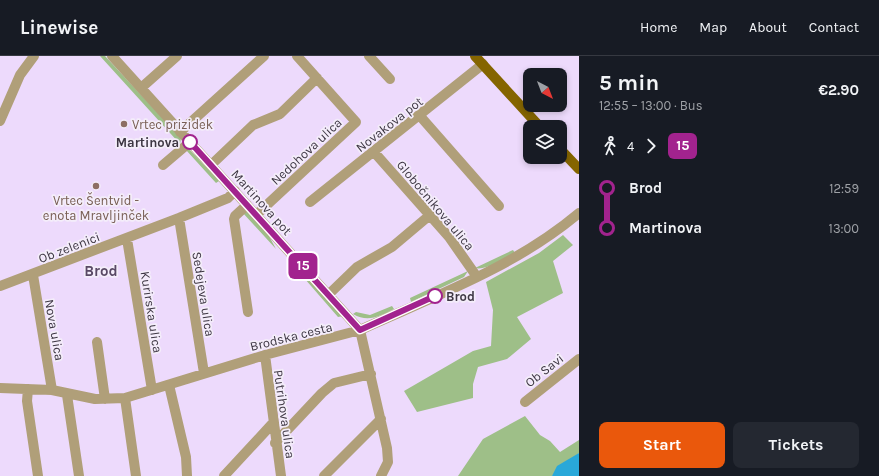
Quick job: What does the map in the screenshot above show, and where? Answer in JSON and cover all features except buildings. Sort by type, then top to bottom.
[{"type":"main road","points":[[476,56],[534,120]]},
{"type":"main road","points":[[567,157],[579,170]]},
{"type":"street","points":[[0,121],[3,105],[20,75],[34,56]]},
{"type":"street","name":"Martinova pot","points":[[112,56],[360,330],[388,448],[388,462],[381,476]]},
{"type":"street","points":[[141,88],[177,56]]},
{"type":"street","points":[[180,132],[264,56]]},
{"type":"street","points":[[211,165],[253,125],[280,114],[317,78],[297,56]]},
{"type":"street","points":[[369,56],[390,79]]},
{"type":"street","name":"Novakova pot","points":[[310,202],[420,116],[483,64]]},
{"type":"street","name":"Nedohova ulica","points":[[256,215],[356,122],[317,78]]},
{"type":"street","points":[[420,116],[499,206]]},
{"type":"street","points":[[163,165],[190,142]]},
{"type":"street","name":"Globočnikova ulica","points":[[374,152],[449,237],[477,277]]},
{"type":"street","name":"Ob zelenici","points":[[0,286],[33,275],[179,218],[228,198],[235,191]]},
{"type":"street","points":[[247,205],[235,216],[234,219],[248,312]]},
{"type":"street","name":"Brodska cesta","points":[[0,388],[52,390],[67,394],[104,399],[124,398],[265,355],[360,330],[477,277],[527,252],[579,213]]},
{"type":"street","points":[[328,295],[357,267],[392,247],[430,215]]},
{"type":"street","name":"Sedejeva ulica","points":[[179,218],[204,373]]},
{"type":"street","name":"Kurirska ulica","points":[[127,239],[152,390]]},
{"type":"street","name":"Nova ulica","points":[[33,275],[52,390]]},
{"type":"street","points":[[97,342],[104,399]]},
{"type":"street","name":"Putrihova ulica","points":[[265,355],[281,476]]},
{"type":"street","name":"Ob Savi","points":[[526,402],[579,359]]},
{"type":"street","points":[[276,443],[322,393],[334,383],[371,374]]},
{"type":"street","points":[[169,385],[186,457],[187,476]]},
{"type":"street","points":[[28,389],[27,402],[38,476]]},
{"type":"street","points":[[67,394],[79,476]]},
{"type":"street","points":[[124,398],[136,476]]},
{"type":"street","points":[[324,476],[381,419]]},
{"type":"street","points":[[224,476],[273,423]]},
{"type":"green space","points":[[100,56],[105,56],[181,138],[180,144]]},
{"type":"green space","points":[[189,149],[219,181],[216,183],[186,150]]},
{"type":"green space","points":[[246,209],[269,236],[276,249],[242,212]]},
{"type":"green space","points":[[563,235],[573,245],[553,261],[563,293],[517,317],[531,339],[507,359],[478,367],[473,384],[473,398],[417,412],[404,391],[473,351],[491,346],[493,310],[486,282],[539,253]]},
{"type":"green space","points":[[513,250],[515,253],[495,264],[485,268],[475,268]]},
{"type":"green space","points":[[298,271],[308,279],[343,316],[338,317]]},
{"type":"green space","points":[[468,271],[464,277],[411,302],[410,298]]},
{"type":"green space","points":[[392,306],[394,309],[374,318],[358,317],[353,314],[356,312],[370,315]]},
{"type":"green space","points":[[525,416],[540,435],[550,441],[560,452],[579,440],[579,453],[552,476],[458,476],[483,439]]},
{"type":"water","points":[[579,453],[579,476],[552,476],[557,466]]},
{"type":"bus line","name":"15","points":[[190,142],[360,330],[435,296]]},
{"type":"place","name":"Vrtec prizidek","points":[[124,124]]},
{"type":"place","name":"Martinova","points":[[190,142]]},
{"type":"place","name":"Vrtec Šentvid - enota Mravljinček","points":[[96,186]]},
{"type":"place","name":"Brod","points":[[435,296]]},
{"type":"district","name":"Brod","points":[[101,271]]}]
